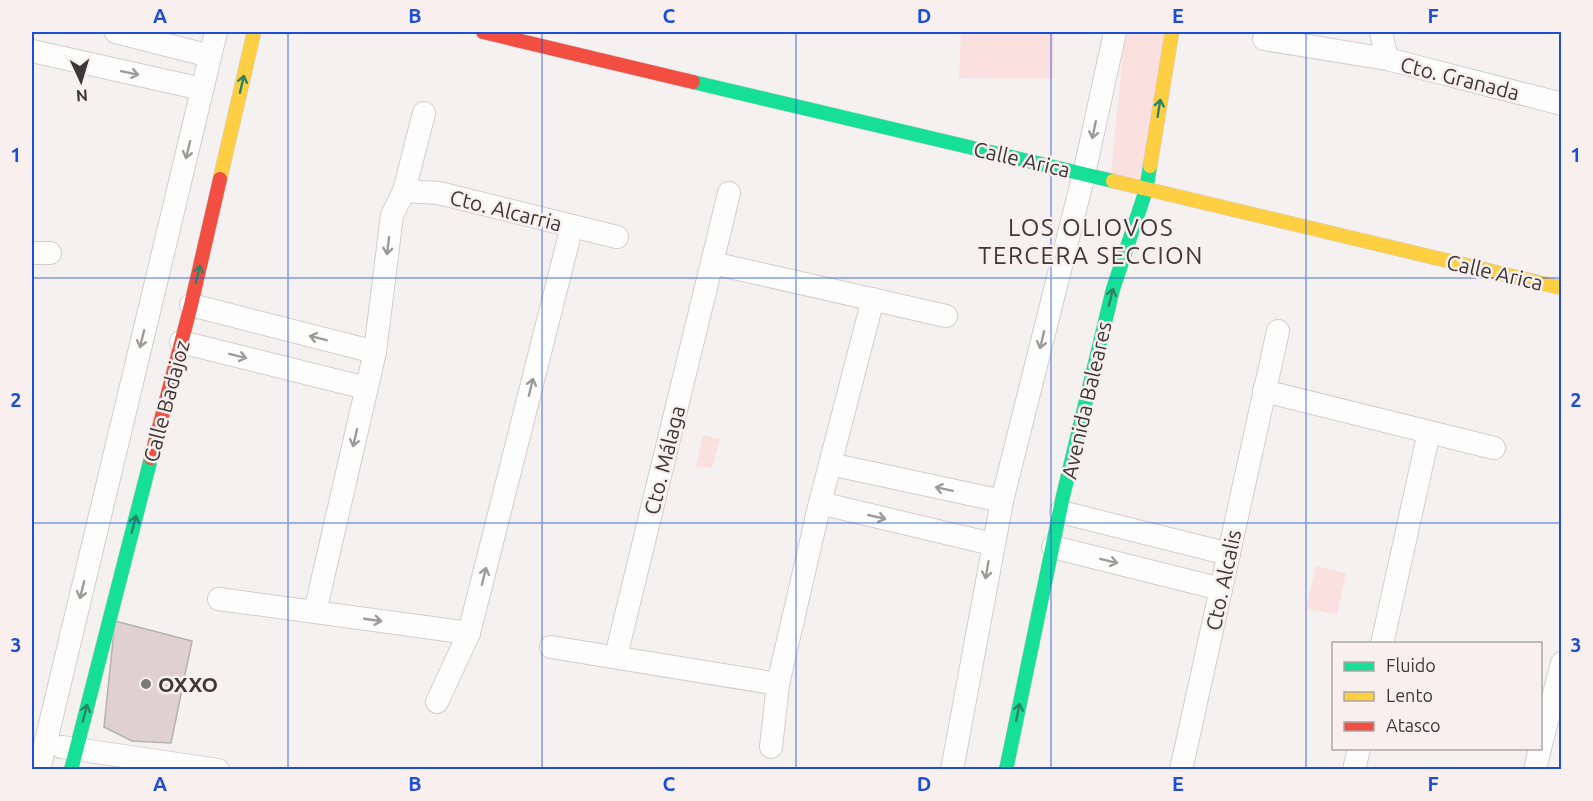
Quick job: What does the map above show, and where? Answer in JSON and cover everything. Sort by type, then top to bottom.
[{"type":"street","points":[[32,46],[35,32]]},
{"type":"street","points":[[116,32],[210,56]]},
{"type":"street","name":"Calle Badajoz","points":[[39,770],[38,745],[89,559],[216,32]]},
{"type":"street","name":"Calle Badajoz","points":[[73,759],[191,305],[254,32]]},
{"type":"street","name":"Calle Arica","points":[[483,32],[1562,288]]},
{"type":"street","points":[[952,770],[992,544],[1084,174],[1115,32]]},
{"type":"street","name":"Avenida Baleares","points":[[1006,770],[1063,496],[1113,288],[1146,190],[1172,32]]},
{"type":"street","name":"Cto. Granada","points":[[1381,32],[1387,59],[1562,104]]},
{"type":"street","points":[[1264,39],[1387,59]]},
{"type":"street","points":[[32,51],[202,89]]},
{"type":"street","points":[[315,612],[375,352],[392,215],[404,191],[424,113]]},
{"type":"street","name":"Cto. Alcarria","points":[[404,191],[439,193],[572,226],[469,633],[437,702]]},
{"type":"street","name":"Cto. Málaga","points":[[616,657],[729,193]]},
{"type":"street","points":[[572,226],[617,237]]},
{"type":"street","points":[[712,263],[946,316]]},
{"type":"street","points":[[771,747],[778,684],[820,503],[873,299]]},
{"type":"street","points":[[191,305],[375,352]]},
{"type":"street","name":"Cto. Alcalis","points":[[1181,770],[1278,331]]},
{"type":"street","points":[[181,342],[366,388]]},
{"type":"street","points":[[1264,391],[1494,448]]},
{"type":"street","points":[[1382,642],[1429,432]]},
{"type":"street","points":[[830,464],[1002,501]]},
{"type":"street","points":[[820,503],[992,544]]},
{"type":"street","points":[[1061,512],[1229,554]]},
{"type":"street","points":[[1053,547],[1221,589]]},
{"type":"street","points":[[89,559],[123,567]]},
{"type":"street","points":[[219,599],[469,633]]},
{"type":"street","points":[[551,646],[778,684]]},
{"type":"street","points":[[1542,740],[1562,663]]},
{"type":"street","points":[[38,745],[73,759],[218,770]]},
{"type":"street","points":[[1354,770],[1359,750]]},
{"type":"street","points":[[1535,770],[1540,750]]},
{"type":"shaded area","points":[[961,32],[1054,32],[1053,79],[959,78]]},
{"type":"shaded area","points":[[1125,32],[1167,32],[1152,186],[1111,173]]},
{"type":"shaded area","points":[[703,435],[720,439],[712,468],[696,466]]},
{"type":"shaded area","points":[[1316,566],[1346,573],[1337,615],[1306,608]]},
{"type":"building","name":"OXXO","points":[[115,621],[192,641],[171,743],[132,741],[104,727]]},
{"type":"traffic: fast","points":[[693,82],[1113,181]]},
{"type":"traffic: fast","points":[[1006,770],[1063,496],[1113,289],[1146,190],[1150,166]]},
{"type":"traffic: fast","points":[[71,770],[151,458]]},
{"type":"traffic: slow","points":[[220,179],[254,32]]},
{"type":"traffic: slow","points":[[1150,166],[1172,32]]},
{"type":"traffic: slow","points":[[1113,181],[1562,288]]},
{"type":"traffic: jam","points":[[483,32],[693,82]]},
{"type":"traffic: jam","points":[[151,458],[191,305],[220,179]]},
{"type":"place","name":"OXXO","points":[[146,684]]},
{"type":"district","name":"LOS OLIOVOS TERCERA SECCION","points":[[1091,241]]}]
